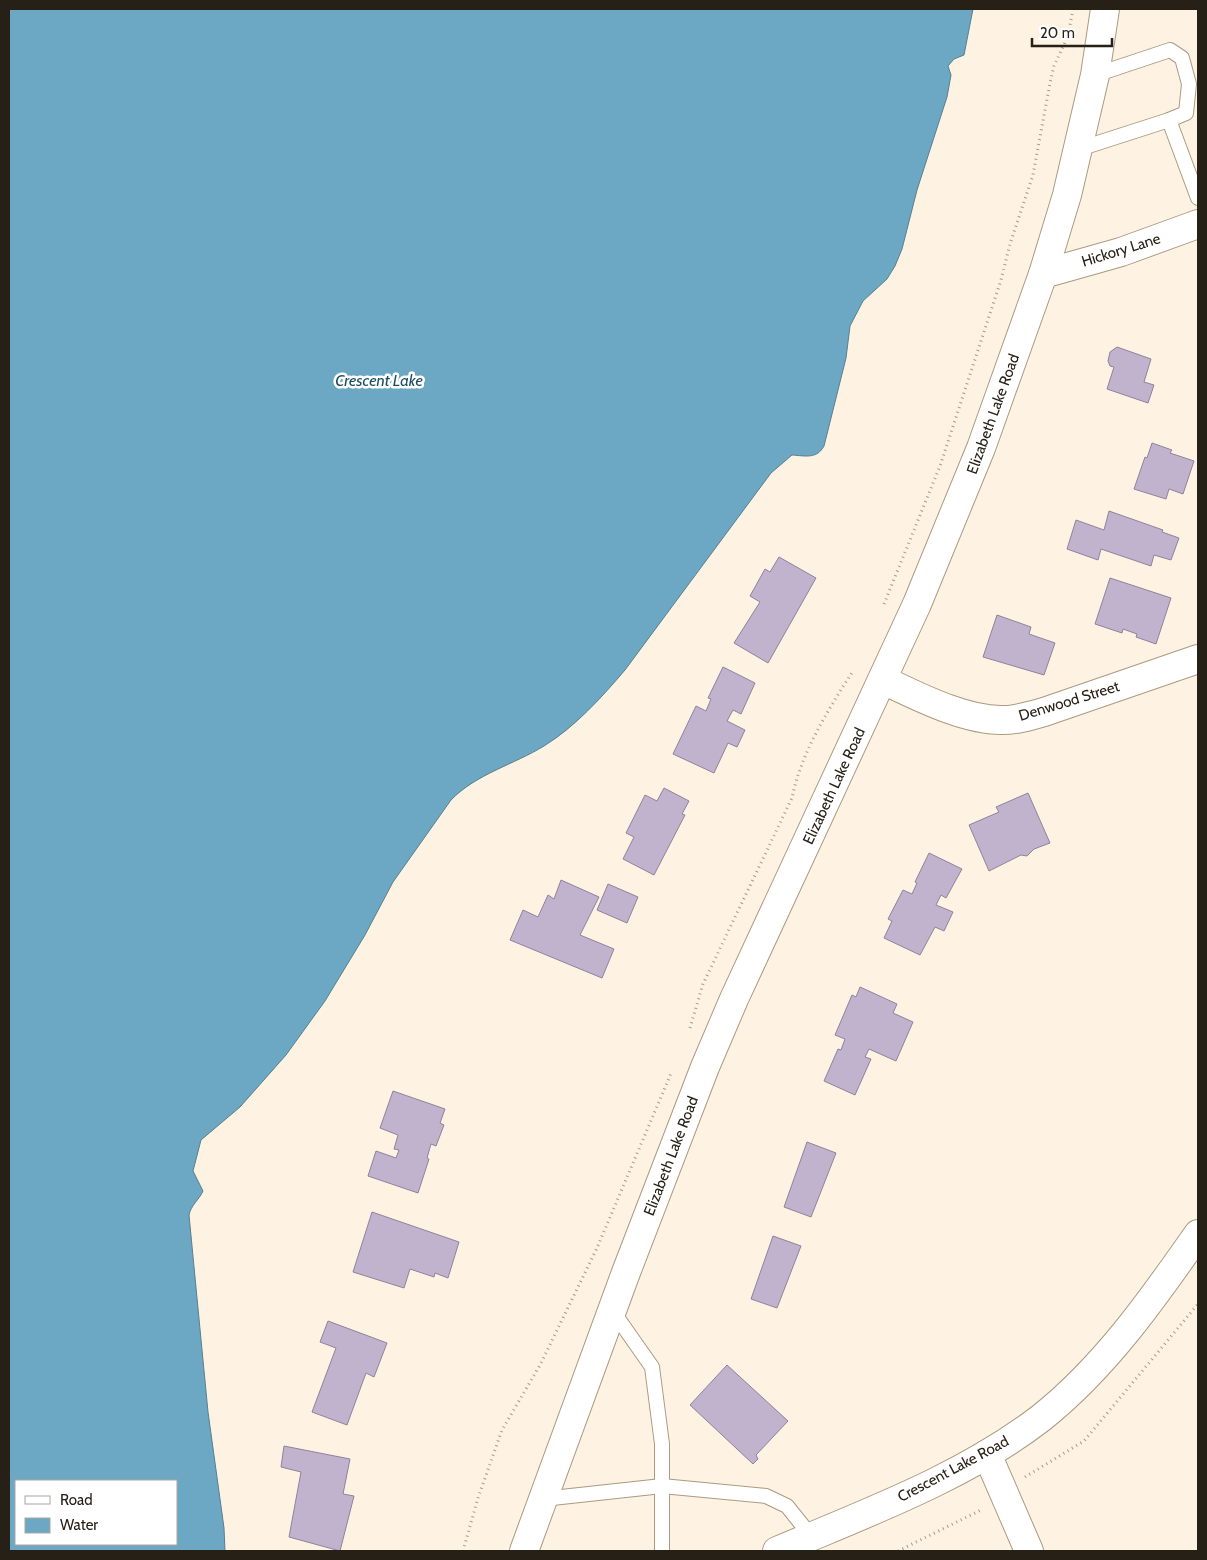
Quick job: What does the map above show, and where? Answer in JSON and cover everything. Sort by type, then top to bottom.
[{"type":"street","name":"Elizabeth Lake Road","points":[[524,1551],[678,1136],[734,998],[883,680],[934,566],[981,448],[1043,274],[1079,149],[1095,75],[1105,9]]},
{"type":"street","name":"Hickory Lane","points":[[1043,274],[1121,252],[1198,224]]},
{"type":"street","name":"Denwood Street","points":[[883,680],[953,710],[1001,720],[1021,719],[1198,659]]},
{"type":"street","name":"Crescent Lake Road","points":[[777,1551],[931,1483],[987,1454],[1041,1417],[1087,1376],[1134,1321],[1198,1234]]},
{"type":"street","points":[[987,1454],[1028,1551]]},
{"type":"lane","points":[[1079,149],[1186,113],[1189,84],[1182,58],[1170,50],[1095,75]]},
{"type":"lane","points":[[1169,120],[1198,198]]},
{"type":"lane","points":[[612,1310],[652,1367],[662,1444],[662,1551]]},
{"type":"lane","points":[[543,1499],[662,1486],[766,1496],[787,1506],[811,1536]]},
{"type":"path","points":[[883,606],[940,466],[1001,280],[1010,244],[1033,175],[1054,66],[1068,36],[1073,9]]},
{"type":"path","points":[[688,1032],[703,984],[792,798],[796,780],[810,747],[835,698],[856,667]]},
{"type":"path","points":[[463,1551],[478,1498],[502,1430],[540,1365],[597,1248],[673,1067]]},
{"type":"path","points":[[898,1551],[988,1506],[1022,1479],[1084,1441],[1198,1304]]},
{"type":"water","name":"Crescent Lake","points":[[9,9],[973,9],[964,55],[954,59],[948,66],[951,75],[947,97],[917,190],[902,249],[887,279],[863,301],[850,326],[846,358],[824,446],[818,453],[811,456],[792,455],[771,473],[625,670],[588,711],[544,746],[484,776],[451,800],[393,882],[365,935],[325,1001],[286,1055],[240,1107],[201,1140],[193,1171],[203,1191],[191,1208],[189,1215],[208,1412],[224,1528],[225,1551],[9,1551]]},
{"type":"building","points":[[1117,347],[1151,359],[1144,382],[1154,385],[1148,403],[1107,389],[1114,367],[1110,366],[1108,361],[1110,352]]},
{"type":"building","points":[[1152,443],[1172,450],[1170,453],[1194,461],[1183,494],[1169,489],[1166,499],[1134,489]]},
{"type":"building","points":[[1109,511],[1163,530],[1162,532],[1179,538],[1171,560],[1154,555],[1151,566],[1101,549],[1098,560],[1067,549],[1076,520],[1104,530]]},
{"type":"building","points":[[779,557],[816,578],[768,663],[734,643],[760,602],[750,596],[765,569],[770,572]]},
{"type":"building","points":[[1110,578],[1171,598],[1156,644],[1136,637],[1137,634],[1123,629],[1122,633],[1095,624]]},
{"type":"building","points":[[997,615],[1031,627],[1029,634],[1055,643],[1044,675],[983,657]]},
{"type":"building","points":[[723,667],[755,683],[741,714],[733,710],[727,721],[745,730],[737,747],[728,743],[714,773],[673,754],[696,706],[706,711],[711,699],[708,698]]},
{"type":"building","points":[[664,788],[689,801],[682,814],[685,815],[654,875],[623,859],[634,837],[626,833],[645,795],[657,801]]},
{"type":"building","points":[[1028,793],[1050,843],[1034,849],[1027,856],[1021,855],[989,871],[969,825],[999,812],[996,807]]},
{"type":"building","points":[[929,853],[962,869],[946,898],[941,895],[936,905],[953,912],[944,931],[935,927],[920,955],[884,938],[892,921],[888,919],[903,890],[912,894],[917,883],[915,882]]},
{"type":"building","points":[[561,880],[599,897],[580,935],[614,949],[602,978],[510,940],[523,910],[538,917],[548,895],[554,899]]},
{"type":"building","points":[[608,884],[638,897],[627,923],[597,910]]},
{"type":"building","points":[[860,987],[897,1004],[893,1013],[913,1022],[896,1061],[869,1049],[865,1057],[871,1059],[855,1095],[824,1081],[838,1049],[841,1050],[845,1039],[835,1035],[852,995],[856,997]]},
{"type":"building","points":[[393,1091],[445,1109],[440,1123],[444,1125],[436,1146],[431,1144],[427,1158],[429,1159],[418,1193],[368,1176],[376,1151],[396,1158],[399,1150],[394,1149],[398,1135],[380,1128]]},
{"type":"building","points":[[807,1142],[836,1153],[811,1217],[784,1207]]},
{"type":"building","points":[[372,1212],[459,1242],[448,1278],[435,1273],[434,1277],[410,1269],[404,1288],[353,1272]]},
{"type":"building","points":[[773,1236],[801,1246],[777,1308],[751,1299]]},
{"type":"building","points":[[328,1321],[387,1343],[374,1377],[366,1373],[347,1425],[312,1412],[336,1348],[320,1342]]},
{"type":"building","points":[[727,1365],[788,1421],[756,1455],[758,1459],[753,1464],[690,1405]]},
{"type":"building","points":[[284,1446],[350,1459],[343,1494],[354,1496],[340,1551],[289,1537],[301,1472],[281,1467]]}]
